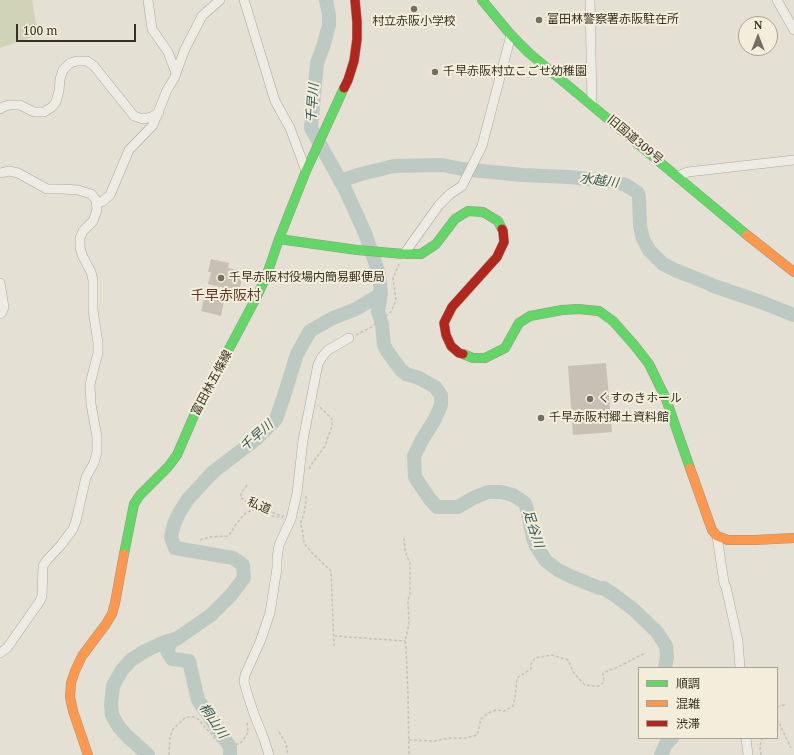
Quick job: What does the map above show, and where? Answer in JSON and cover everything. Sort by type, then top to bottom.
[{"type":"street","points":[[148,0],[152,30],[168,52],[176,73]]},
{"type":"street","points":[[97,204],[110,195],[129,150],[153,125],[167,90],[175,77],[184,49],[202,16],[220,0]]},
{"type":"street","points":[[244,0],[275,101],[290,128],[306,171]]},
{"type":"street","name":"富田林五條線","points":[[88,755],[73,711],[70,697],[71,683],[82,656],[112,614],[134,504],[140,495],[168,467],[177,455],[196,411],[266,277],[279,239],[306,171],[348,80],[354,61],[357,39],[355,0]]},
{"type":"street","name":"旧国道309号","points":[[482,0],[511,35],[529,53],[794,272]]},
{"type":"street","points":[[590,0],[592,105]]},
{"type":"street","points":[[777,0],[794,30]]},
{"type":"street","points":[[404,254],[439,205],[450,194],[462,186],[482,146],[511,35]]},
{"type":"street","points":[[0,110],[9,105],[20,105],[34,112],[44,112],[48,110],[56,102],[63,70],[70,63],[87,61],[94,66],[134,116],[143,119],[152,117],[159,112]]},
{"type":"street","points":[[678,176],[688,172],[794,160]]},
{"type":"street","points":[[0,173],[9,171],[18,173],[47,189],[78,190],[91,194],[96,200],[97,210],[93,221],[83,231],[80,238],[80,247],[93,280],[93,310],[98,343],[98,353],[92,372],[90,385],[90,404],[97,437],[97,452],[94,463],[86,477],[76,521],[73,529],[43,566],[42,596],[40,602],[8,648],[0,653]]},
{"type":"street","points":[[279,239],[357,250],[420,254],[436,244],[455,219],[468,211],[483,212],[498,221],[503,231],[504,242],[497,257],[452,307],[444,323],[446,335],[451,346],[459,353],[473,358],[485,358],[505,348],[519,323],[530,316],[562,310],[599,310],[613,322],[649,364],[666,399],[712,530],[717,536],[728,540],[794,538]]},
{"type":"street","points":[[0,283],[4,307],[0,314]]},
{"type":"street","points":[[269,755],[244,682],[245,675],[260,642],[270,613],[279,545],[291,517],[297,494],[303,440],[318,364],[328,350],[349,338]]},
{"type":"street","points":[[717,536],[724,583],[738,641],[740,667]]},
{"type":"street","points":[[746,739],[748,755]]},
{"type":"path","points":[[349,338],[370,328],[391,312],[396,300],[394,278],[404,254]]},
{"type":"path","points":[[308,471],[325,446],[332,426],[332,419],[312,398]]},
{"type":"path","name":"私道","points":[[247,485],[240,497],[248,503],[282,516],[291,517]]},
{"type":"path","points":[[305,494],[306,500],[304,514],[300,524],[304,543],[331,571],[334,646]]},
{"type":"path","name":"私道","points":[[200,540],[210,537],[227,536],[247,512],[253,510],[272,516],[291,517]]},
{"type":"path","points":[[404,538],[405,550],[410,562],[410,594],[408,600],[409,624],[405,641],[409,755]]},
{"type":"path","points":[[334,636],[405,641]]},
{"type":"path","points":[[409,740],[434,741],[449,738],[466,738],[477,735],[481,719],[488,713],[496,710],[504,711],[513,706],[517,678],[531,669],[531,664],[535,658],[552,655],[568,660],[574,673],[585,685],[599,686],[604,682],[603,673],[646,653]]},
{"type":"path","points":[[778,707],[787,704]]},
{"type":"path","points":[[168,755],[170,737],[173,729],[186,717],[194,717],[198,719],[217,741],[224,744],[239,744],[248,732],[247,717]]},
{"type":"path","points":[[778,721],[791,748]]},
{"type":"path","points":[[279,732],[286,744],[288,755]]},
{"type":"path","points":[[761,755],[760,746],[762,739]]},
{"type":"green space","points":[[0,0],[32,0],[38,35],[0,48]]},
{"type":"building","points":[[211,259],[229,263],[228,268],[237,270],[236,276],[242,278],[239,291],[208,284],[211,272],[208,272]]},
{"type":"building","points":[[207,287],[226,292],[221,316],[201,311]]},
{"type":"building","name":"くすのきホール","points":[[606,363],[612,432],[573,435],[568,366]]},
{"type":"waterway","name":"足谷川","points":[[326,0],[329,25],[317,63],[311,128],[345,189],[365,233],[379,274],[381,294],[378,311],[382,325],[384,345],[401,370],[406,374],[419,378],[435,387],[441,395],[441,405],[435,419],[414,456],[415,477],[437,507],[458,507],[473,498],[488,492],[501,492],[513,495],[525,503],[533,538],[536,546],[546,561],[558,570],[570,576],[599,588],[604,588],[633,609],[657,632],[666,646],[667,657],[665,667]]},
{"type":"waterway","name":"水越川","points":[[340,181],[394,166],[442,165],[462,169],[522,175],[569,177],[615,182],[626,185],[638,193],[640,226],[643,239],[649,250],[663,264],[711,285],[794,315]]},
{"type":"waterway","name":"千早川","points":[[148,755],[126,735],[112,715],[111,704],[113,686],[122,670],[131,660],[145,651],[178,638],[211,615],[231,595],[244,578],[243,565],[233,558],[175,548],[171,537],[174,524],[179,513],[188,499],[213,472],[256,439],[276,419],[297,354],[310,331],[333,318],[356,309],[381,294]]},
{"type":"waterway","name":"桐山川","points":[[178,638],[171,642],[167,651],[172,659],[189,661],[198,700],[230,747],[230,755]]},
{"type":"waterway","name":"足谷川","points":[[661,755],[666,744],[671,739]]},
{"type":"traffic: fast","points":[[482,0],[511,35],[529,53],[747,235]]},
{"type":"traffic: fast","points":[[124,554],[134,504],[140,495],[168,467],[177,455],[196,411],[266,277],[279,239],[306,171],[344,88]]},
{"type":"traffic: fast","points":[[279,239],[357,250],[421,254],[436,244],[455,219],[468,211],[483,212],[498,221],[502,229]]},
{"type":"traffic: fast","points":[[463,354],[473,358],[485,358],[505,348],[519,323],[530,316],[562,310],[578,309],[599,311],[613,321],[649,364],[666,399],[690,468]]},
{"type":"traffic: slow","points":[[747,235],[794,272]]},
{"type":"traffic: slow","points":[[690,468],[712,530],[717,536],[728,540],[794,538]]},
{"type":"traffic: slow","points":[[88,755],[73,711],[70,697],[71,683],[82,656],[112,614],[124,554]]},
{"type":"traffic: jam","points":[[344,88],[354,61],[357,39],[355,0]]},
{"type":"traffic: jam","points":[[463,354],[459,353],[451,346],[446,335],[444,323],[452,307],[497,257],[504,242],[502,229]]},
{"type":"place","name":"村立赤阪小学校","points":[[414,9]]},
{"type":"place","name":"富田林警察署赤阪駐在所","points":[[539,20]]},
{"type":"place","name":"千早赤阪村立こごせ幼稚園","points":[[435,72]]},
{"type":"place","name":"千早赤阪村役場内簡易郵便局","points":[[221,278]]},
{"type":"place","name":"くすのきホール","points":[[590,399]]},
{"type":"place","name":"千早赤阪村郷土資料館","points":[[541,418]]},
{"type":"district","name":"千早赤阪村","points":[[226,296]]}]
